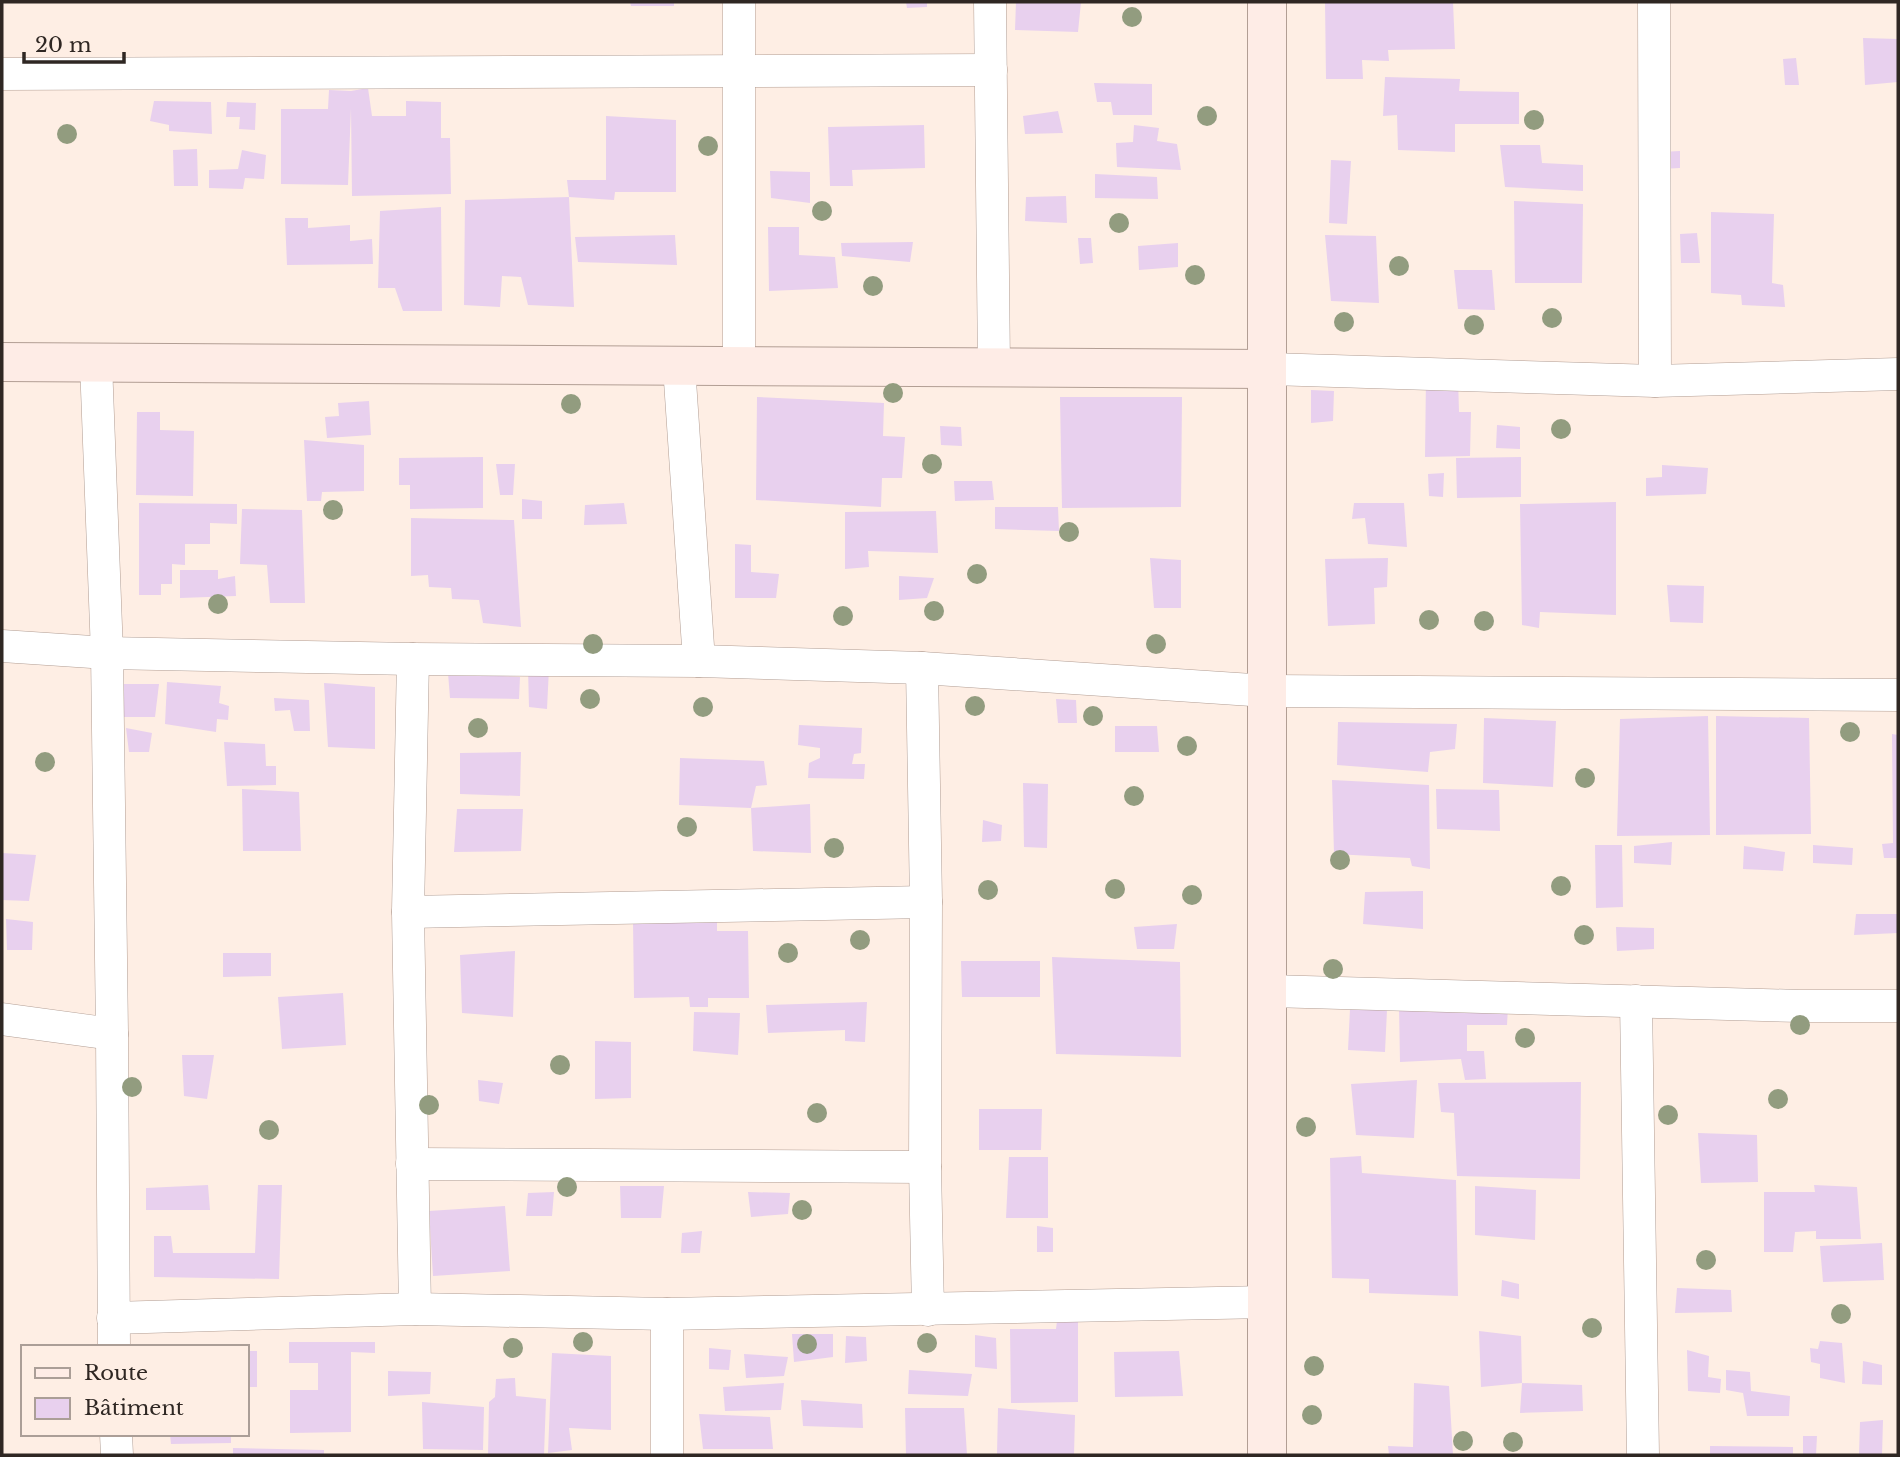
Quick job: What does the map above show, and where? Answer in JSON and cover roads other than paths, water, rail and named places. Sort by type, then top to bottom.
[{"type":"street","points":[[739,2],[739,366]]},
{"type":"street","points":[[990,2],[994,367]]},
{"type":"street","points":[[1267,2],[1267,1455]]},
{"type":"street","points":[[1654,2],[1655,381]]},
{"type":"street","points":[[2,74],[991,70]]},
{"type":"street","points":[[2,362],[1267,369],[1655,381],[1898,374]]},
{"type":"street","points":[[96,363],[107,653],[113,1332],[415,1309],[667,1314],[1267,1302]]},
{"type":"street","points":[[679,366],[699,661]]},
{"type":"street","points":[[2,646],[107,653],[699,661],[922,668],[1267,691],[1898,695]]},
{"type":"street","points":[[413,659],[408,912],[415,1309]]},
{"type":"street","points":[[922,668],[928,1310]]},
{"type":"street","points":[[408,912],[926,902]]},
{"type":"street","points":[[1267,991],[1800,1006],[1898,1006]]},
{"type":"street","points":[[1636,1001],[1643,1455]]},
{"type":"street","points":[[2,1019],[112,1034]]},
{"type":"street","points":[[412,1164],[925,1167]]},
{"type":"street","points":[[667,1314],[667,1455]]},
{"type":"street","points":[[116,1436],[117,1455]]}]
